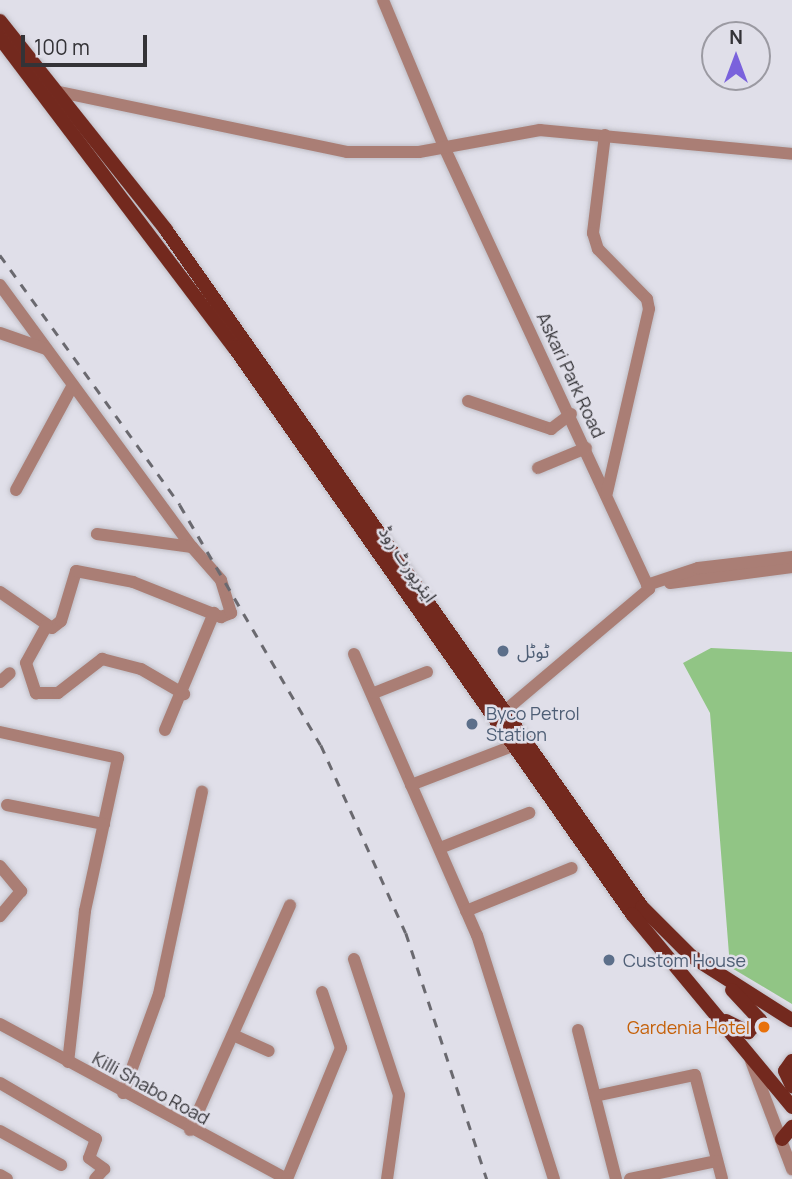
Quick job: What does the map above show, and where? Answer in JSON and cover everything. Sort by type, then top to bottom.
[{"type":"main road","name":"ایئرپورٹ روڈ","points":[[0,21],[181,252],[501,714],[642,906],[697,960],[792,1020]]},
{"type":"main road","name":"ایئرپورٹ روڈ","points":[[2,43],[234,347],[510,747],[705,1004],[792,1107]]},
{"type":"main road","points":[[697,960],[753,1006],[760,1024],[743,1032],[705,1004]]},
{"type":"main road","points":[[792,1061],[785,1071],[792,1086]]},
{"type":"main road","points":[[782,1139],[792,1126]]},
{"type":"street","name":"Askari Park Road","points":[[383,0],[444,149],[571,414],[649,589]]},
{"type":"street","points":[[37,89],[347,152],[444,149],[505,132],[605,135],[792,154]]},
{"type":"street","points":[[605,135],[593,233],[649,309],[607,493]]},
{"type":"street","points":[[0,285],[230,597],[231,613],[214,613],[134,582],[76,570],[61,621],[47,625],[26,663],[36,694],[58,694],[102,659],[141,669],[184,694]]},
{"type":"street","points":[[0,333],[46,349]]},
{"type":"street","points":[[16,490],[73,385]]},
{"type":"street","points":[[468,401],[551,429],[571,414]]},
{"type":"street","points":[[538,468],[586,448]]},
{"type":"street","points":[[97,534],[192,547]]},
{"type":"street","points":[[501,714],[649,589],[698,568],[792,556]]},
{"type":"street","points":[[649,589],[704,577],[792,567]]},
{"type":"street","points":[[0,592],[47,625]]},
{"type":"street","points":[[165,730],[184,694],[214,613]]},
{"type":"street","points":[[354,654],[374,694],[466,911],[519,1057],[554,1179]]},
{"type":"street","points":[[374,694],[426,672]]},
{"type":"street","points":[[0,732],[118,758],[85,911],[68,1062]]},
{"type":"street","points":[[411,785],[510,747]]},
{"type":"street","points":[[123,1093],[159,994],[202,792]]},
{"type":"street","points":[[7,805],[104,824]]},
{"type":"street","points":[[440,848],[528,813]]},
{"type":"street","points":[[0,866],[21,891],[0,916]]},
{"type":"street","points":[[466,911],[572,868]]},
{"type":"street","points":[[190,1130],[290,905]]},
{"type":"street","points":[[354,959],[398,1095],[387,1179]]},
{"type":"street","points":[[287,1179],[341,1048],[322,992]]},
{"type":"street","name":"Killi Shabo Road","points":[[0,1024],[190,1130],[287,1179]]},
{"type":"street","points":[[578,1030],[616,1179]]},
{"type":"street","points":[[233,1035],[269,1051]]},
{"type":"street","points":[[751,1059],[792,1169]]},
{"type":"street","points":[[595,1096],[695,1075],[722,1179]]},
{"type":"street","points":[[0,1083],[96,1139],[89,1158],[103,1169],[95,1179]]},
{"type":"street","points":[[0,1131],[61,1165]]},
{"type":"street","points":[[630,1179],[717,1161]]},
{"type":"street","points":[[0,1175],[8,1179]]},
{"type":"green space","points":[[711,648],[792,652],[792,1004],[730,967],[710,713],[683,663]]},
{"type":"railway","points":[[0,255],[180,505],[321,745],[406,933],[487,1179]]},
{"type":"place","name":"ٹوٹل","points":[[503,651]]},
{"type":"place","name":"Byco Petrol Station","points":[[472,724]]},
{"type":"place","name":"Custom House","points":[[609,960]]},
{"type":"place","name":"Gardenia Hotel","points":[[764,1027]]}]
